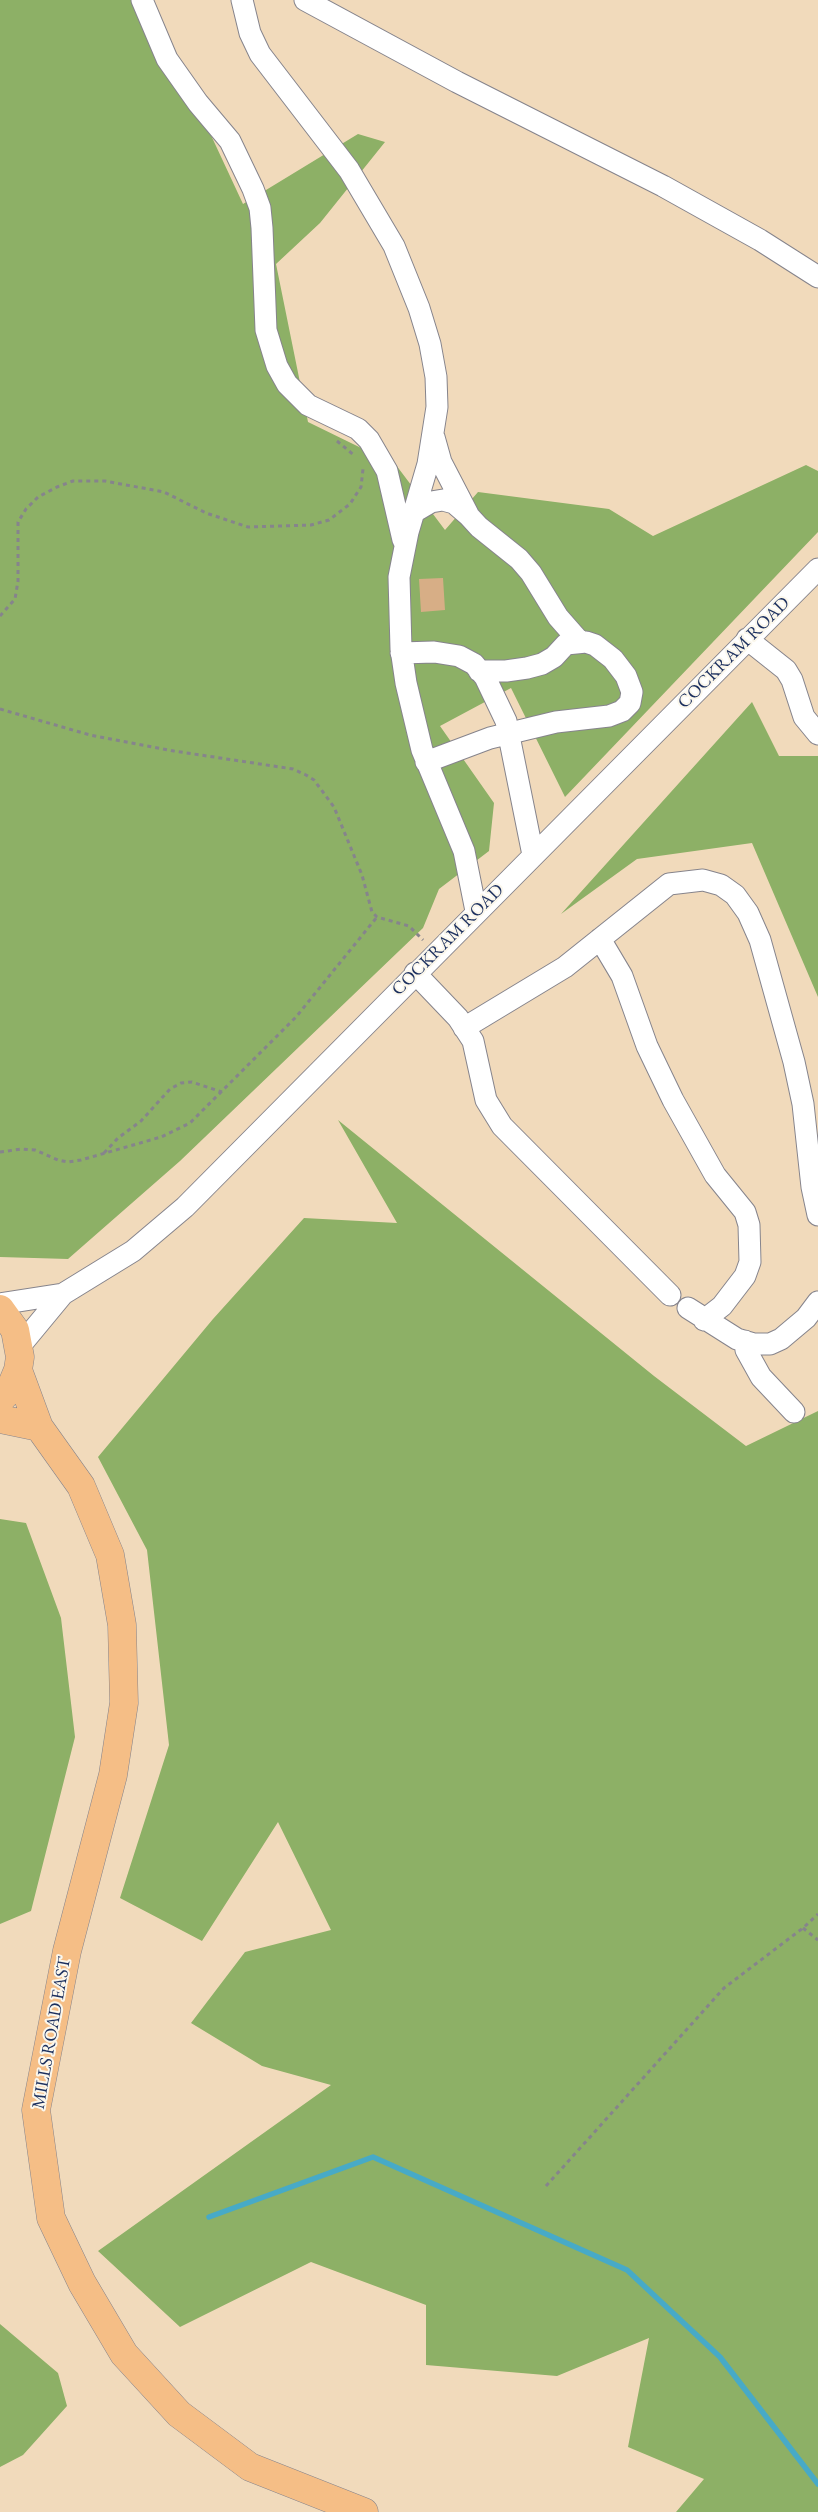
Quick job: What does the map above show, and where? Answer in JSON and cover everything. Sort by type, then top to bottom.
[{"type":"main road","name":"MILLS ROAD EAST","points":[[0,1309],[15,1330],[19,1358],[39,1427],[81,1486],[110,1555],[122,1625],[124,1694],[113,1775],[66,1950],[36,2110],[51,2218],[82,2283],[124,2354],[178,2414],[250,2467],[364,2512]]},
{"type":"main road","points":[[0,1400],[10,1389],[19,1358]]},
{"type":"main road","points":[[0,1419],[39,1427]]},
{"type":"street","points":[[142,0],[167,59],[198,104],[225,135],[242,163],[260,208],[265,267],[266,330],[272,352],[287,384],[308,405],[358,429],[379,454],[387,471],[404,545]]},
{"type":"street","points":[[242,0],[250,33],[260,54],[348,170],[394,246],[419,308],[430,344],[436,377],[437,408],[422,489],[404,545],[399,577],[402,653],[414,717],[426,762],[464,850],[476,911]]},
{"type":"street","points":[[305,0],[482,95],[671,190],[760,240],[818,277]]},
{"type":"street","points":[[433,433],[441,462],[468,514],[479,527],[525,566],[558,617],[580,642]]},
{"type":"street","points":[[414,512],[431,502],[443,500],[454,504],[468,514]]},
{"type":"street","name":"COCKRAM ROAD","points":[[0,1304],[63,1294],[133,1251],[185,1207],[476,911],[818,568]]},
{"type":"street","points":[[747,639],[786,670],[797,693],[804,717],[818,734]]},
{"type":"street","points":[[426,762],[490,738],[556,722],[609,716],[622,711],[630,702],[632,692],[626,676],[613,659],[595,644],[580,642],[566,644],[554,657],[542,664],[506,671],[479,670]]},
{"type":"street","points":[[402,653],[434,652],[459,656],[474,664],[493,690],[508,734],[532,855]]},
{"type":"street","points":[[464,1028],[565,967],[669,884],[703,880],[721,885],[735,895],[748,913],[760,940],[794,1062],[803,1104],[812,1187],[818,1215]]},
{"type":"street","points":[[600,939],[622,976],[647,1046],[672,1100],[715,1175],[745,1212],[749,1225],[750,1262],[745,1276],[722,1306],[696,1314],[745,1341],[770,1344],[781,1339],[806,1318],[818,1302]]},
{"type":"street","points":[[416,973],[458,1018],[464,1028],[475,1048],[486,1100],[502,1126],[670,1295]]},
{"type":"street","name":"COCKRAM ROAD","points":[[19,1358],[63,1294]]},
{"type":"street","points":[[745,1341],[746,1350],[761,1377],[794,1412]]},
{"type":"path","points":[[326,415],[327,422],[337,442],[360,460]]},
{"type":"path","points":[[0,616],[15,599],[18,582],[18,522],[26,509],[38,497],[57,487],[73,481],[106,481],[164,492],[233,524],[248,527],[303,525],[330,520],[350,504],[361,487],[363,467]]},
{"type":"path","points":[[0,709],[90,735],[174,751],[293,769],[306,775],[314,780],[334,807],[362,875],[372,912],[376,917],[409,926],[435,953]]},
{"type":"path","points":[[0,1152],[22,1148],[36,1150],[68,1162],[104,1154],[173,1132],[190,1122],[222,1092],[245,1065],[296,1017],[376,917]]},
{"type":"path","points":[[104,1154],[118,1138],[141,1121],[170,1089],[181,1083],[192,1082],[222,1092]]},
{"type":"path","points":[[546,2186],[724,1988],[803,1928],[818,1914]]},
{"type":"path","points":[[803,1928],[818,1940]]},
{"type":"green space","points":[[0,0],[148,0],[243,204],[358,134],[385,142],[320,223],[276,264],[308,422],[396,465],[445,530],[478,492],[609,509],[653,536],[806,465],[818,471],[818,532],[565,797],[511,688],[440,726],[494,803],[489,851],[439,889],[423,928],[180,1161],[68,1259],[0,1257]]},
{"type":"green space","points":[[752,702],[779,756],[818,756],[818,997],[752,843],[637,859],[561,914]]},
{"type":"green space","points":[[338,1120],[654,1376],[746,1446],[818,1411],[818,2512],[676,2512],[704,2479],[628,2447],[649,2338],[557,2376],[426,2365],[426,2305],[311,2262],[180,2327],[98,2251],[331,2085],[262,2066],[191,2023],[245,1952],[331,1930],[278,1822],[202,1941],[120,1898],[169,1745],[147,1550],[98,1457],[213,1319],[304,1218],[397,1223]]},
{"type":"green space","points":[[0,1519],[26,1523],[61,1618],[75,1737],[31,1911],[0,1924]]},
{"type":"green space","points":[[0,2324],[58,2373],[67,2406],[23,2455],[0,2467]]},
{"type":"building","points":[[443,578],[445,610],[421,612],[419,579]]},
{"type":"waterway","points":[[209,2217],[373,2157],[627,2270],[720,2357],[818,2484]]}]
